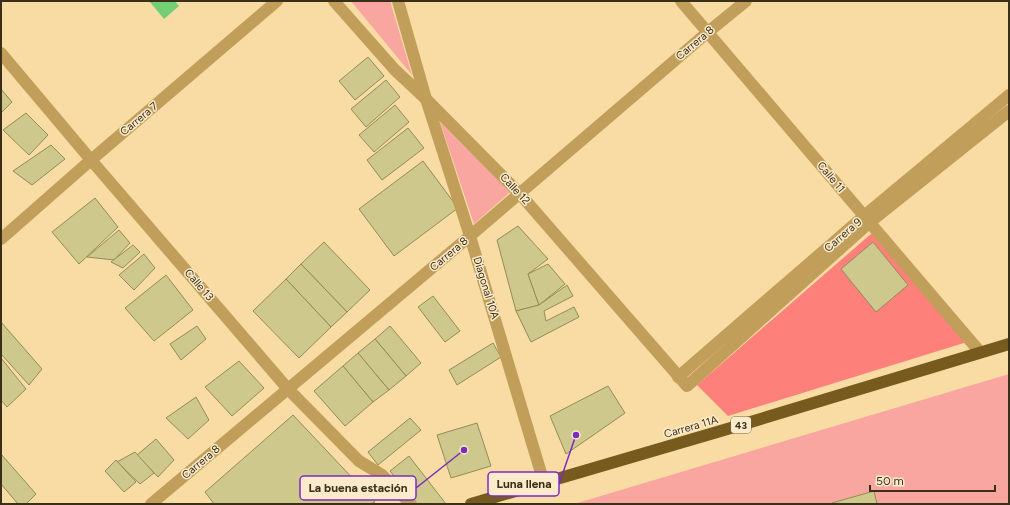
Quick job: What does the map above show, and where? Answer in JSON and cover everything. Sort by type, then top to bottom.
[{"type":"highway","name":"Carrera 11A","points":[[472,504],[1009,344]]},
{"type":"street","name":"Carrera 7","points":[[1,239],[277,1]]},
{"type":"street","name":"Calle 12","points":[[334,1],[394,70],[426,98],[520,194],[682,382]]},
{"type":"street","name":"Diagonal 10A","points":[[398,1],[426,98],[470,236],[544,483]]},
{"type":"street","name":"Calle 11","points":[[681,1],[980,352]]},
{"type":"street","name":"Carrera 8","points":[[151,504],[520,194],[746,1]]},
{"type":"street","name":"Calle 13","points":[[1,53],[288,389],[359,462],[382,475],[410,504]]},
{"type":"street","name":"Carrera 9","points":[[682,382],[1009,94]]},
{"type":"street","name":"Carrera 9","points":[[867,219],[1009,111]]},
{"type":"shaded area","points":[[149,1],[175,1],[179,6],[164,19]]},
{"type":"shaded area","points":[[351,1],[390,1],[412,75]]},
{"type":"shaded area","points":[[440,122],[510,192],[474,224]]},
{"type":"shaded area","points":[[872,233],[967,342],[728,416],[697,385]]},
{"type":"shaded area","points":[[1009,374],[1009,504],[574,504]]},
{"type":"building","points":[[368,57],[384,76],[355,100],[339,81]]},
{"type":"building","points":[[386,80],[400,97],[366,127],[351,109]]},
{"type":"building","points":[[1,89],[12,102],[1,113]]},
{"type":"building","points":[[395,105],[409,122],[374,152],[359,135]]},
{"type":"building","points":[[26,113],[48,135],[29,155],[3,130]]},
{"type":"building","points":[[408,128],[424,148],[382,180],[367,160]]},
{"type":"building","points":[[51,145],[65,159],[32,185],[13,171]]},
{"type":"building","points":[[423,161],[458,208],[394,256],[359,209]]},
{"type":"building","points":[[95,198],[118,227],[79,264],[52,232]]},
{"type":"building","points":[[518,226],[548,259],[528,274],[539,305],[516,311],[497,240]]},
{"type":"building","points":[[119,230],[130,243],[114,260],[87,257]]},
{"type":"building","points":[[324,242],[370,290],[347,312],[301,264]]},
{"type":"building","points":[[873,242],[908,285],[876,312],[841,269]]},
{"type":"building","points":[[133,245],[140,252],[123,268],[111,262]]},
{"type":"building","points":[[144,254],[155,268],[134,290],[119,275]]},
{"type":"building","points":[[301,264],[347,312],[331,327],[286,279]]},
{"type":"building","points":[[548,264],[565,284],[539,305],[528,274]]},
{"type":"building","points":[[166,275],[193,310],[154,341],[125,308]]},
{"type":"building","points":[[286,279],[331,327],[299,358],[253,311]]},
{"type":"building","points":[[567,285],[573,296],[544,311],[546,321],[574,307],[579,317],[531,342],[516,311],[539,305]]},
{"type":"building","points":[[433,296],[460,331],[445,342],[418,307]]},
{"type":"building","points":[[1,322],[42,369],[29,385],[1,354]]},
{"type":"building","points":[[197,326],[206,339],[181,360],[170,344]]},
{"type":"building","points":[[390,326],[421,363],[406,376],[375,339]]},
{"type":"building","points":[[375,339],[406,376],[389,390],[358,353]]},
{"type":"building","points":[[493,343],[501,357],[457,385],[449,370]]},
{"type":"building","points":[[358,353],[389,390],[373,402],[343,366]]},
{"type":"building","points":[[1,358],[26,389],[7,407],[1,400]]},
{"type":"building","points":[[239,361],[264,388],[232,416],[205,387]]},
{"type":"building","points":[[343,366],[373,402],[345,426],[314,391]]},
{"type":"building","points":[[608,386],[625,413],[566,454],[550,416]]},
{"type":"building","points":[[196,397],[209,420],[188,439],[166,418]]},
{"type":"building","points":[[293,415],[375,502],[370,504],[214,504],[205,492]]},
{"type":"building","points":[[410,418],[421,430],[378,465],[368,452]]},
{"type":"building","points":[[477,423],[491,466],[451,478],[437,435]]},
{"type":"building","points":[[156,439],[174,460],[158,477],[137,455]]},
{"type":"building","points":[[135,452],[154,473],[140,484],[117,462]]},
{"type":"building","points":[[1,454],[36,494],[26,504],[18,504],[1,484]]},
{"type":"building","points":[[409,456],[446,504],[416,504],[390,471]]},
{"type":"building","points":[[116,460],[136,482],[124,492],[105,471]]},
{"type":"building","points":[[874,491],[877,504],[832,503]]},
{"type":"place","name":"Luna llena","points":[[576,435]]},
{"type":"place","name":"La buena estación","points":[[464,450]]}]
